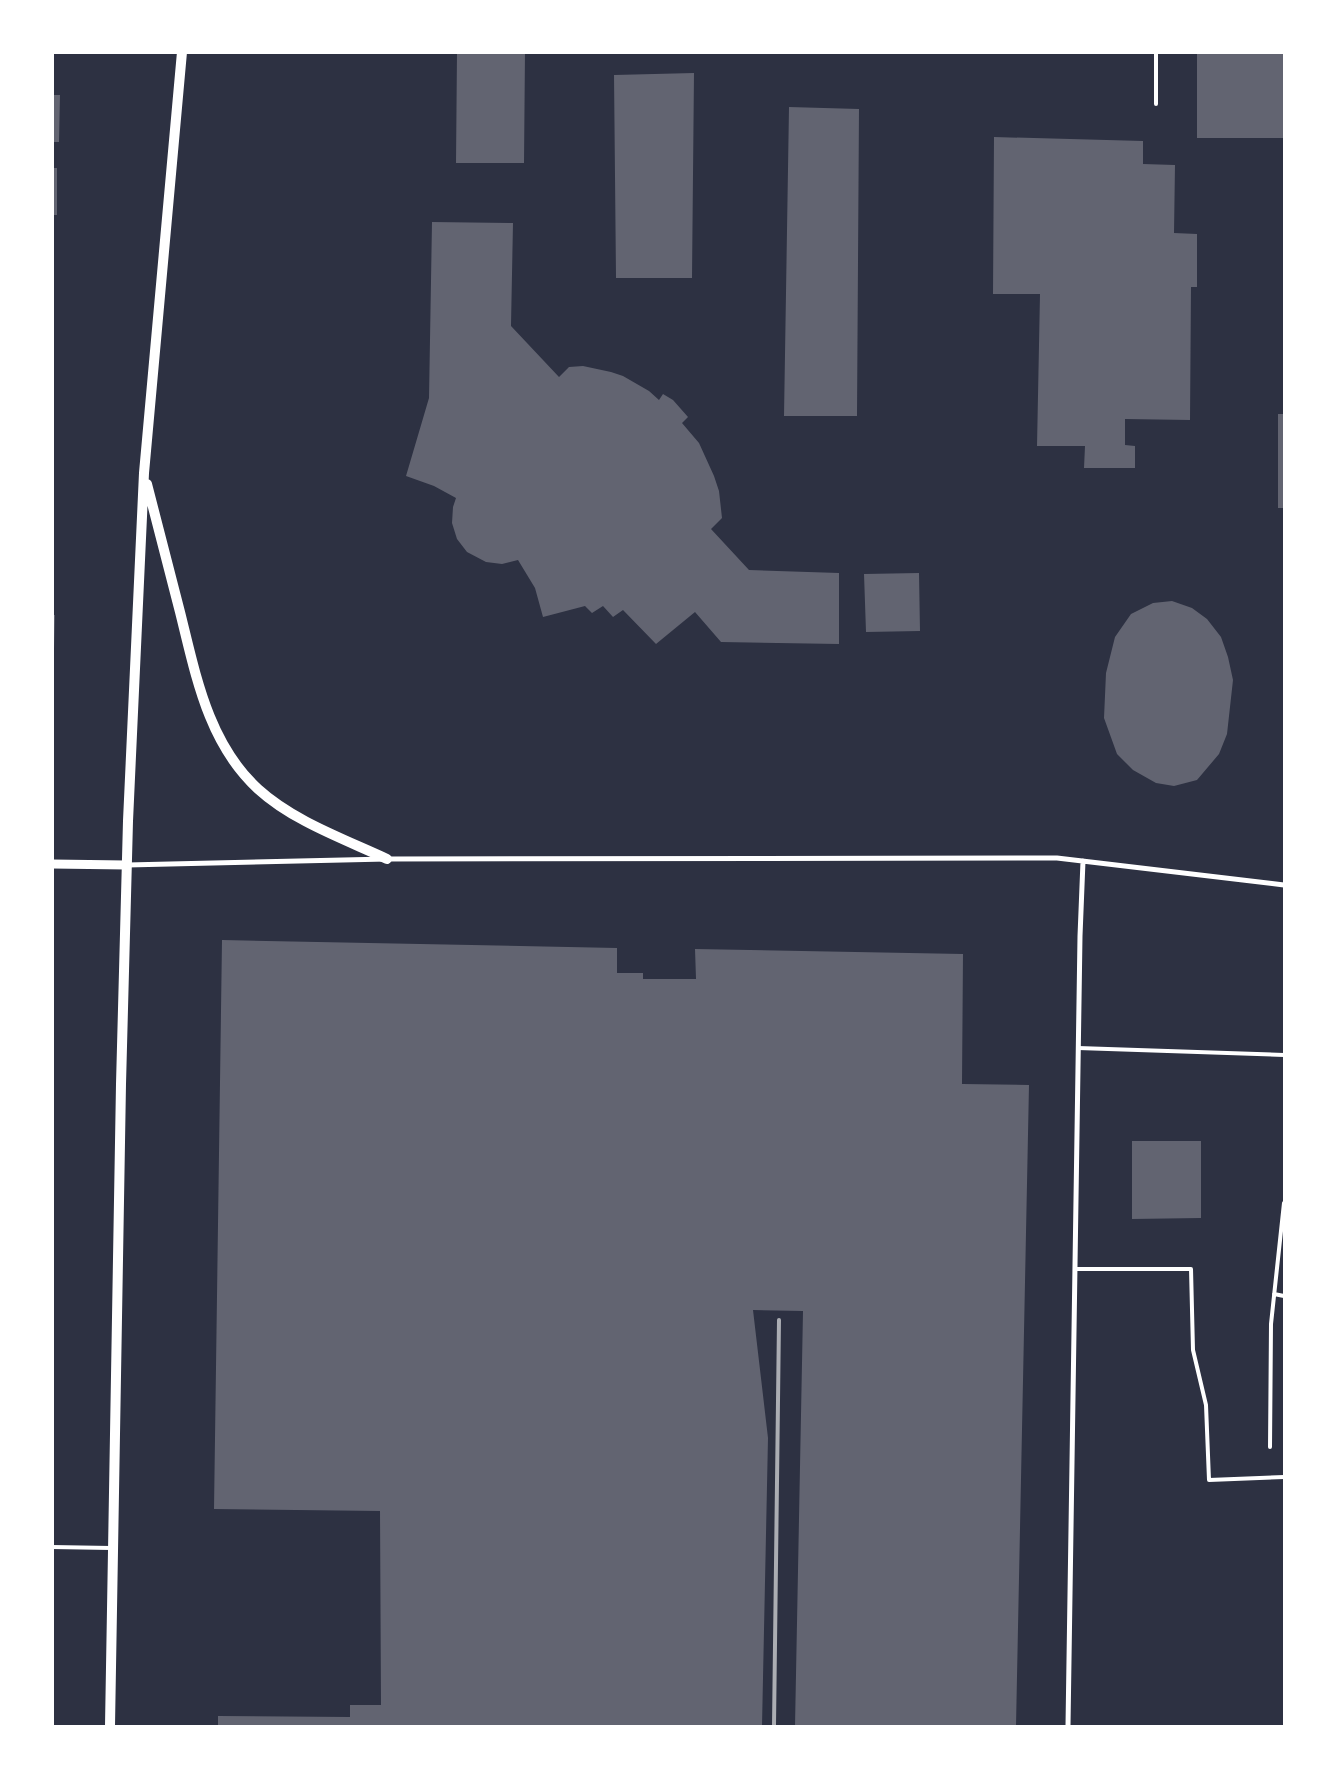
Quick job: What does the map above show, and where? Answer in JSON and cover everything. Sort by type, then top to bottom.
[{"type":"main road","points":[[110,1726],[126,865],[144,473],[182,52]]},
{"type":"main road","points":[[144,473],[196,675],[213,727],[233,762],[258,789],[290,813],[387,859]]},
{"type":"street","points":[[52,864],[126,865],[387,859],[1057,858],[1284,885]]},
{"type":"street","points":[[1068,1726],[1078,1048],[1083,861]]},
{"type":"lane","points":[[1156,52],[1156,104]]},
{"type":"lane","points":[[1078,1048],[1284,1055]]},
{"type":"lane","points":[[1270,1447],[1271,1324],[1284,1203]]},
{"type":"lane","points":[[1075,1269],[1192,1269],[1193,1350],[1206,1405],[1209,1480],[1284,1477]]},
{"type":"lane","points":[[1274,1294],[1284,1296]]},
{"type":"lane","points":[[52,1547],[113,1548]]},
{"type":"building","points":[[457,52],[525,52],[524,163],[456,163]]},
{"type":"building","points":[[1197,52],[1284,52],[1284,138],[1197,138]]},
{"type":"building","points":[[694,73],[692,278],[616,278],[614,75]]},
{"type":"building","points":[[52,95],[60,95],[59,142],[52,142]]},
{"type":"building","points":[[789,107],[859,109],[857,416],[784,416]]},
{"type":"building","points":[[994,137],[1143,141],[1143,164],[1175,165],[1174,233],[1197,234],[1197,287],[1191,287],[1190,420],[1125,419],[1125,445],[1135,446],[1135,468],[1084,468],[1085,446],[1037,446],[1040,294],[993,294]]},
{"type":"building","points":[[52,168],[57,168],[57,215],[52,215]]},
{"type":"building","points":[[432,222],[513,223],[511,326],[559,377],[569,367],[583,366],[623,376],[649,391],[659,400],[663,394],[673,400],[688,417],[682,423],[699,443],[719,491],[722,518],[711,529],[749,570],[839,573],[839,644],[721,642],[695,612],[656,644],[623,610],[613,617],[603,606],[592,613],[585,606],[543,617],[535,588],[518,560],[502,564],[486,562],[467,552],[457,539],[452,523],[453,507],[456,498],[434,486],[406,476],[429,398]]},
{"type":"building","points":[[1278,414],[1284,414],[1284,508],[1278,508]]},
{"type":"building","points":[[919,573],[920,631],[866,632],[864,574]]},
{"type":"building","points":[[1172,601],[1192,608],[1207,619],[1221,637],[1233,680],[1227,734],[1219,754],[1197,780],[1174,786],[1156,783],[1133,770],[1117,754],[1104,718],[1106,673],[1115,637],[1131,614],[1153,603]]},
{"type":"building","points":[[52,615],[55,615],[54,649],[52,649]]},
{"type":"building","points":[[222,940],[617,948],[617,973],[643,973],[643,979],[696,979],[695,949],[963,954],[962,1084],[1029,1085],[1016,1726],[795,1726],[803,1311],[753,1310],[768,1438],[762,1726],[218,1726],[218,1716],[350,1717],[350,1705],[381,1705],[380,1511],[214,1509]]},
{"type":"building","points":[[1132,1141],[1201,1141],[1201,1218],[1132,1219]]},
{"type":"railway","points":[[774,1726],[779,1320]]}]
